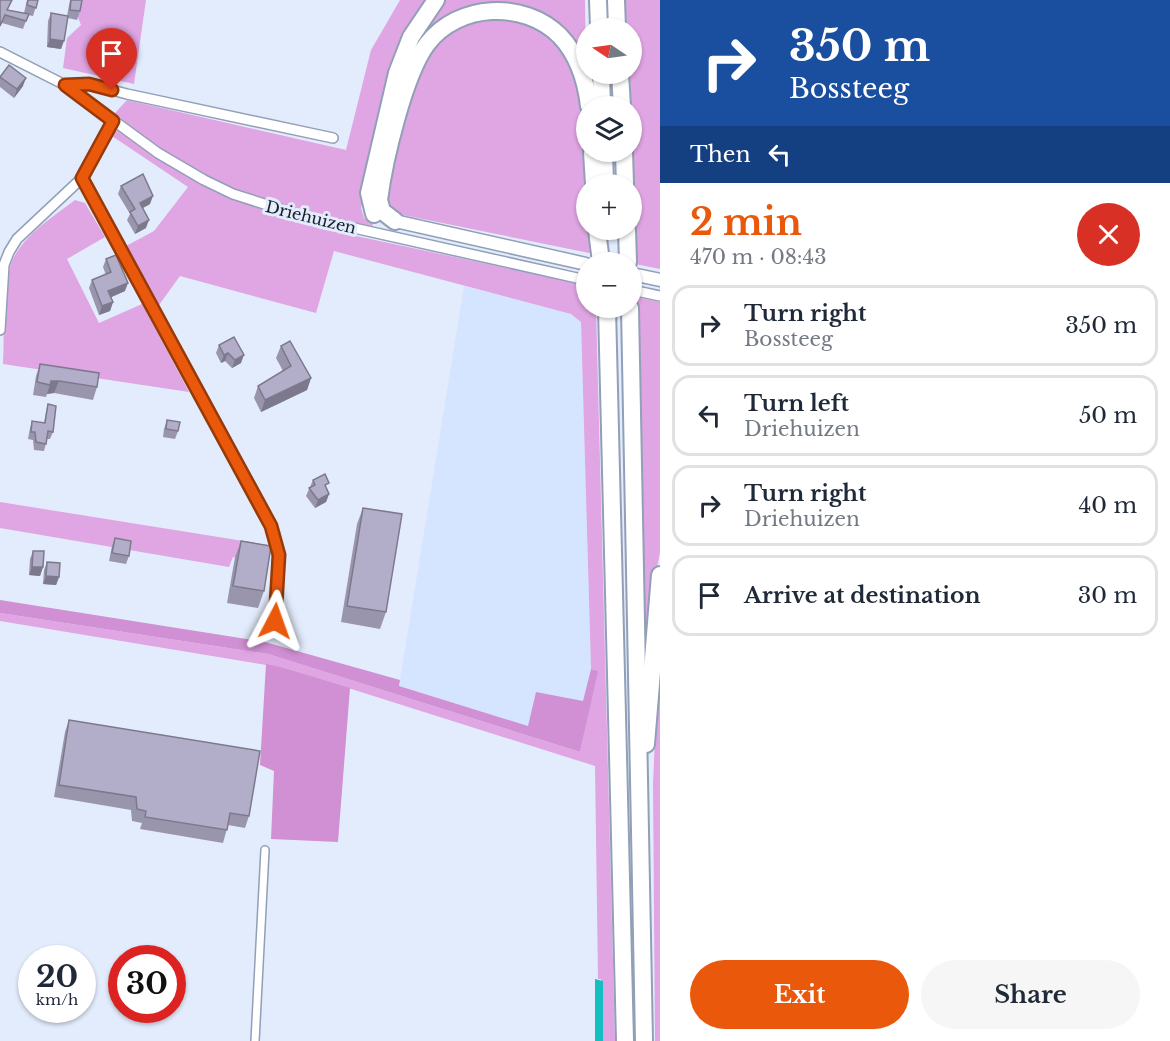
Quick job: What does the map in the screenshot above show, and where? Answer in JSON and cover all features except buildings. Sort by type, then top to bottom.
[{"type":"highway","points":[[394,221],[374,214],[369,192],[397,73],[411,37],[436,0]]},
{"type":"highway","points":[[598,0],[599,18]]},
{"type":"highway","points":[[616,0],[617,18]]},
{"type":"highway","points":[[394,221],[381,211],[380,200],[404,92],[412,68],[427,44],[454,21],[476,13],[498,10],[525,15],[546,25],[561,38],[576,60],[587,96]]},
{"type":"highway","points":[[608,318],[625,1041]]},
{"type":"highway","points":[[630,318],[644,1041]]},
{"type":"highway","points":[[639,784],[649,724],[660,575]]},
{"type":"main road","points":[[394,221],[576,261]]},
{"type":"main road","points":[[642,276],[660,280]]},
{"type":"street","name":"Driehuizen","points":[[0,52],[65,85],[113,121],[204,180],[260,204],[305,218],[576,278]]},
{"type":"street","name":"Driehuizen","points":[[65,85],[89,84],[333,138]]},
{"type":"street","points":[[0,330],[3,277],[9,252],[16,239],[82,178],[113,121]]},
{"type":"street","points":[[82,178],[271,526],[279,555],[275,621]]},
{"type":"street","points":[[642,292],[660,296]]},
{"type":"street","points":[[255,1041],[265,850]]},
{"type":"shaded area","points":[[80,0],[146,0],[134,84],[63,68],[67,38],[81,25],[77,15]]},
{"type":"shaded area","points":[[400,0],[432,0],[370,167],[361,208],[364,218],[373,224],[372,226],[287,210],[259,202],[220,186],[164,153],[115,113],[127,100],[346,150],[371,50]]},
{"type":"shaded area","points":[[440,0],[585,0],[585,18],[576,18],[576,56],[566,37],[489,6],[418,50],[412,44]]},
{"type":"shaded area","points":[[625,0],[660,0],[660,269],[642,265],[642,252],[635,252],[634,240],[642,240],[642,174],[633,174],[632,162],[642,162],[642,96],[631,96],[630,84],[642,84],[642,18],[626,18]]},
{"type":"shaded area","points":[[476,16],[527,20],[563,48],[582,96],[576,96],[576,162],[586,162],[586,174],[576,174],[576,240],[593,240],[594,252],[584,252],[398,214],[389,205],[385,192],[404,104],[437,39]]},
{"type":"shaded area","points":[[121,131],[165,163],[202,184],[280,217],[328,230],[576,283],[576,318],[571,314],[334,251],[316,313],[180,276],[159,305],[126,246],[154,231],[188,187],[109,134]]},
{"type":"shaded area","points":[[75,200],[85,203],[105,237],[67,259],[99,323],[142,304],[189,392],[3,364],[5,294],[14,257],[33,233]]},
{"type":"shaded area","points":[[464,286],[571,314],[581,322],[591,669],[584,701],[528,726],[399,686]]},
{"type":"shaded area","points":[[642,298],[660,302],[660,552],[645,629],[637,318],[642,318]]},
{"type":"shaded area","points":[[576,318],[596,318],[615,1041],[603,1041],[602,984],[601,979],[598,979],[595,766],[285,668],[0,621],[0,613],[268,654],[580,752],[597,671],[591,669],[581,322]]},
{"type":"shaded area","points":[[0,502],[268,545],[269,564],[233,557],[229,567],[0,528]]},
{"type":"shaded area","points":[[0,600],[265,642],[400,680],[399,686],[528,726],[536,692],[583,701],[591,669],[598,671],[580,752],[268,654],[0,613]]},
{"type":"shaded area","points":[[660,624],[660,1041],[655,1041],[653,784]]},
{"type":"shaded area","points":[[266,664],[350,688],[338,842],[271,839],[274,771],[260,765]]},
{"type":"water","points":[[595,979],[603,981],[603,1041],[595,1041]]},
{"type":"route","points":[[112,90],[89,84],[65,85],[113,121],[82,178],[271,526],[279,555],[275,621]]}]
